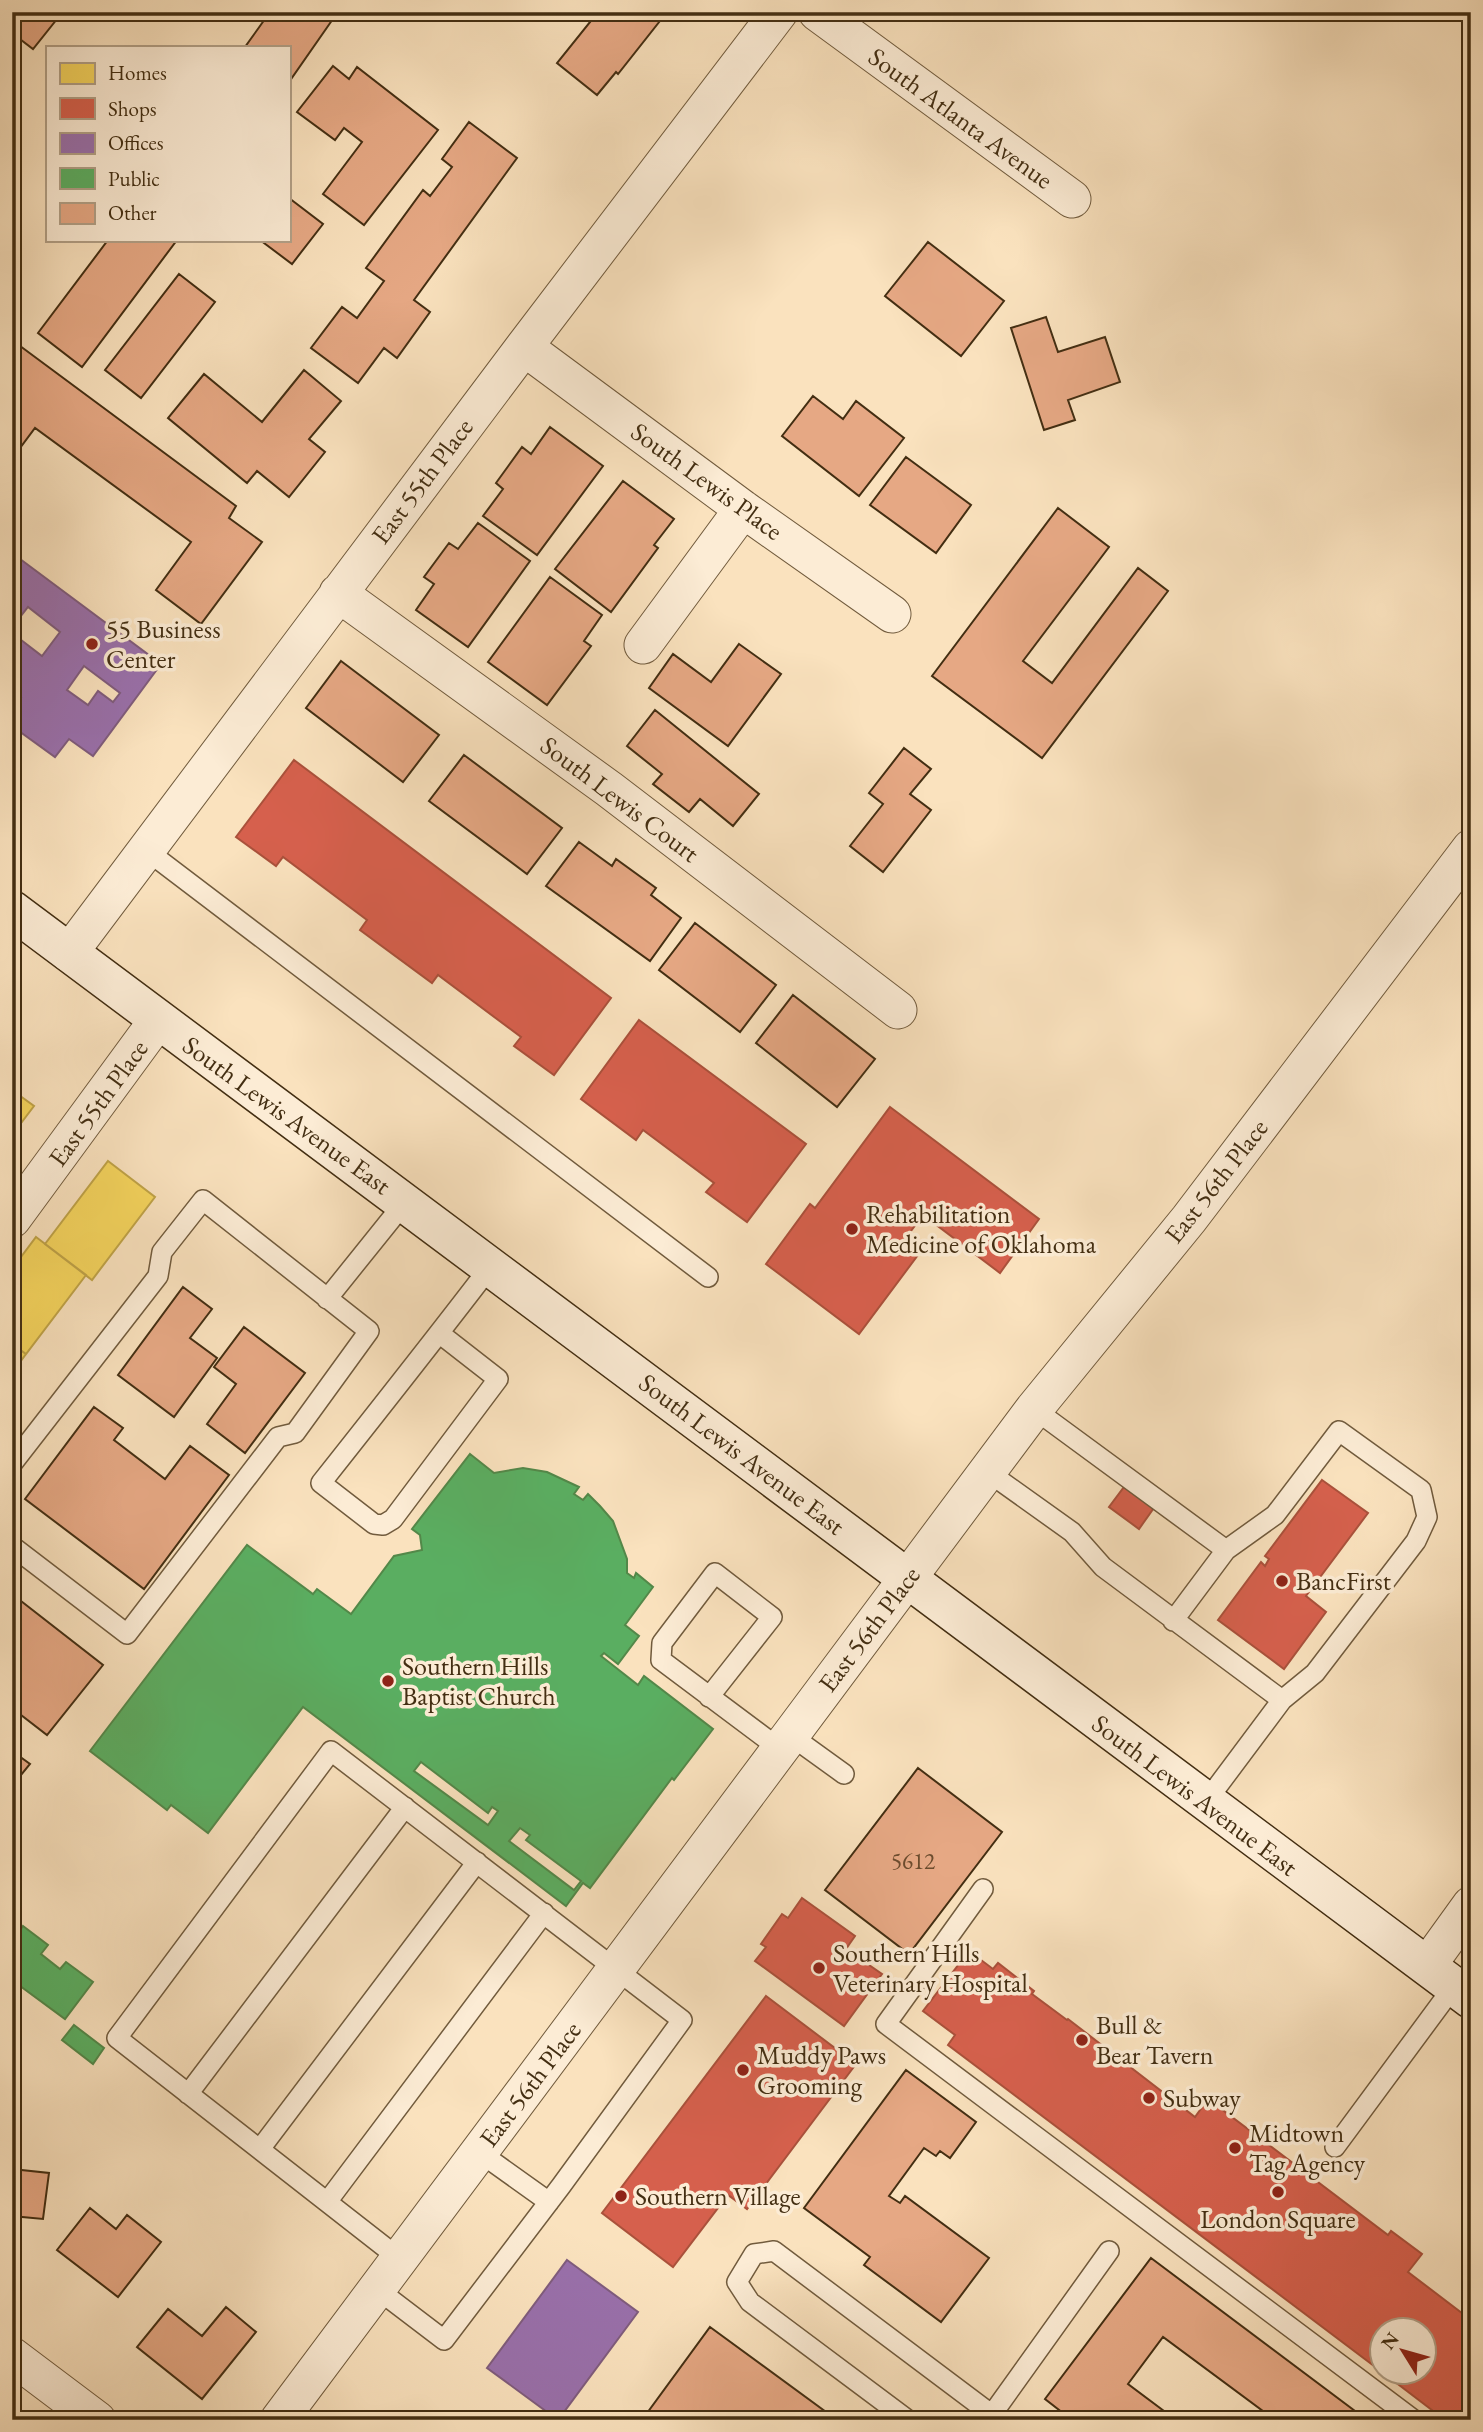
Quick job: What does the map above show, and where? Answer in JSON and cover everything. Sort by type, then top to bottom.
[{"type":"main road","name":"South Lewis Avenue East","points":[[12,910],[1451,1984]]},
{"type":"street","name":"East 55th Place","points":[[69,953],[779,12]]},
{"type":"street","name":"South Atlanta Avenue","points":[[817,12],[1072,199]]},
{"type":"street","name":"South Lewis Place","points":[[524,347],[743,509],[892,614]]},
{"type":"street","points":[[643,645],[743,509]]},
{"type":"street","name":"South Lewis Court","points":[[338,593],[609,789],[898,1010]]},
{"type":"street","name":"East 56th Place","points":[[279,2420],[1034,1409],[1189,1219],[1471,848]]},
{"type":"street","name":"East 55th Place","points":[[12,1219],[158,1020]]},
{"type":"street","points":[[1451,1984],[1471,1905]]},
{"type":"street","points":[[12,2356],[97,2420]]},
{"type":"lane","points":[[146,850],[708,1277]]},
{"type":"lane","points":[[12,1464],[158,1276],[162,1252],[203,1200],[369,1331],[295,1433],[278,1437],[127,1634],[12,1546]]},
{"type":"lane","points":[[327,1299],[405,1202]]},
{"type":"lane","points":[[439,1333],[498,1379],[393,1519],[383,1525],[374,1524],[321,1483],[439,1333],[491,1267]]},
{"type":"lane","points":[[1034,1409],[1226,1550]]},
{"type":"lane","points":[[1173,1621],[1226,1550],[1275,1516],[1339,1431],[1421,1490],[1427,1517],[1416,1541],[1315,1673],[1282,1700],[1205,1803]]},
{"type":"lane","points":[[988,1472],[1072,1532],[1102,1567],[1282,1700]]},
{"type":"lane","points":[[709,1697],[772,1617],[715,1573],[662,1643],[661,1660],[709,1697],[844,1774]]},
{"type":"lane","points":[[377,2289],[444,2340],[682,2020],[331,1751],[117,2038],[400,2259]]},
{"type":"lane","points":[[188,2094],[405,1807]]},
{"type":"lane","points":[[260,2149],[477,1862]]},
{"type":"lane","points":[[983,1889],[886,2024],[1414,2420]]},
{"type":"lane","points":[[327,2202],[544,1913]]},
{"type":"lane","points":[[1335,2147],[1451,1984]]},
{"type":"lane","points":[[479,2152],[549,2202]]},
{"type":"lane","points":[[908,2420],[750,2302],[737,2282],[754,2254],[774,2250],[993,2418],[1109,2251]]},
{"type":"building: Homes","points":[[12,1090],[34,1106],[12,1135]]},
{"type":"building: Homes","points":[[108,1161],[155,1197],[92,1280],[45,1244]]},
{"type":"building: Homes","points":[[36,1237],[86,1275],[26,1354],[12,1344],[12,1269]]},
{"type":"building: Homes","points":[[12,1344],[26,1354],[12,1373]]},
{"type":"building: Shops","points":[[294,760],[611,998],[554,1075],[514,1046],[521,1037],[438,975],[432,983],[360,930],[367,920],[283,857],[276,866],[236,837]]},
{"type":"building: Shops","points":[[639,1020],[806,1144],[747,1222],[706,1192],[714,1183],[643,1130],[636,1140],[581,1099]]},
{"type":"building: Shops","name":"Rehabilitation Medicine of Oklahoma","points":[[890,1107],[1039,1219],[1000,1273],[923,1215],[905,1239],[921,1251],[859,1334],[766,1264],[810,1204],[815,1208]]},
{"type":"building: Shops","name":"BancFirst","points":[[1322,1480],[1368,1513],[1306,1596],[1326,1612],[1284,1669],[1218,1620],[1261,1562],[1265,1566],[1269,1559],[1265,1556]]},
{"type":"building: Shops","points":[[1127,1483],[1156,1505],[1139,1529],[1109,1507]]},
{"type":"building: Shops","name":"Southern Hills Veterinary Hospital","points":[[802,1898],[855,1936],[846,1949],[882,1974],[844,2026],[755,1961],[766,1947],[761,1944],[782,1914],[788,1918]]},
{"type":"building: Shops","points":[[969,1951],[993,1969],[998,1963],[1034,1991],[1032,1994],[1195,2117],[1208,2099],[1388,2235],[1391,2231],[1422,2254],[1408,2272],[1471,2320],[1471,2420],[1445,2420],[1400,2386],[1438,2386],[1438,2316],[1368,2316],[1368,2362],[948,2045],[955,2035],[923,2011]]},
{"type":"building: Shops","points":[[766,1996],[856,2064],[747,2209],[728,2195],[673,2267],[602,2213]]},
{"type":"building: Offices","name":"55 Business Center","points":[[12,553],[161,664],[93,756],[69,739],[55,757],[12,726],[12,709],[21,698],[12,691],[12,633],[42,656],[60,632],[28,607],[20,617],[12,611]],"holes":[[[84,666],[120,693],[113,702],[98,691],[88,705],[67,690]]]},
{"type":"building: Offices","points":[[567,2260],[638,2312],[558,2420],[487,2368]]},
{"type":"building: Public","name":"Southern Hills Baptist Church","points":[[470,1454],[494,1473],[523,1468],[547,1472],[579,1487],[574,1494],[583,1500],[588,1494],[613,1521],[627,1559],[627,1573],[634,1578],[636,1573],[653,1587],[625,1625],[639,1636],[618,1664],[604,1653],[601,1656],[638,1685],[644,1676],[713,1729],[674,1780],[672,1778],[590,1888],[583,1883],[566,1906],[303,1707],[208,1833],[171,1805],[167,1810],[90,1751],[247,1545],[313,1594],[317,1589],[351,1614],[394,1556],[422,1550],[420,1535],[412,1529]],"holes":[[[421,1762],[488,1813],[492,1807],[498,1811],[488,1825],[414,1771]],[[520,1828],[530,1835],[526,1840],[581,1881],[574,1890],[509,1841]]]},
{"type":"building: Public","points":[[23,1926],[48,1945],[41,1954],[60,1969],[66,1962],[93,1982],[65,2019],[16,1983],[12,1986],[12,1941]]},
{"type":"building: Public","points":[[74,2025],[104,2048],[93,2064],[62,2040]]},
{"type":"building: Other","points":[[12,12],[47,12],[57,19],[33,49],[12,33]]},
{"type":"building: Other","points":[[270,12],[330,12],[335,16],[290,81],[290,46],[246,46]]},
{"type":"building: Other","points":[[598,12],[667,12],[618,74],[616,72],[597,95],[557,63]]},
{"type":"building: Other","points":[[333,66],[349,79],[357,67],[438,130],[364,225],[323,194],[362,142],[344,128],[335,140],[297,112]]},
{"type":"building: Other","points":[[469,122],[517,158],[414,300],[430,312],[397,358],[384,348],[358,383],[311,348],[342,307],[357,318],[384,281],[366,268],[423,190],[430,196],[452,167],[442,159]]},
{"type":"building: Other","points":[[290,199],[323,224],[292,264],[263,242],[290,242]]},
{"type":"building: Other","points":[[106,242],[176,242],[82,367],[38,333]]},
{"type":"building: Other","points":[[928,242],[1004,301],[961,356],[885,296]]},
{"type":"building: Other","points":[[179,274],[215,302],[141,398],[105,370]]},
{"type":"building: Other","points":[[1046,317],[1058,352],[1105,337],[1120,382],[1068,400],[1075,420],[1044,430],[1011,328]]},
{"type":"building: Other","points":[[12,340],[236,506],[229,518],[262,542],[201,624],[156,590],[191,542],[35,428],[17,452],[12,448]]},
{"type":"building: Other","points":[[304,370],[341,401],[309,439],[325,452],[289,497],[257,471],[247,483],[168,418],[204,374],[262,422]]},
{"type":"building: Other","points":[[813,396],[843,419],[856,401],[904,438],[859,496],[782,436]]},
{"type":"building: Other","points":[[550,427],[603,466],[537,555],[483,516],[503,489],[496,483],[522,447],[531,454]]},
{"type":"building: Other","points":[[906,457],[971,505],[936,553],[870,505]]},
{"type":"building: Other","points":[[623,481],[674,519],[654,545],[658,548],[611,612],[555,569]]},
{"type":"building: Other","points":[[1058,508],[1109,547],[1023,661],[1052,683],[1138,568],[1168,591],[1042,758],[932,676]]},
{"type":"building: Other","points":[[478,523],[530,561],[468,647],[416,610],[434,584],[424,577],[449,543],[458,549]]},
{"type":"building: Other","points":[[550,577],[602,615],[584,641],[591,646],[547,705],[488,662]]},
{"type":"building: Other","points":[[739,644],[781,674],[728,746],[649,688],[673,654],[711,682]]},
{"type":"building: Other","points":[[341,661],[439,735],[403,782],[306,708]]},
{"type":"building: Other","points":[[655,710],[759,794],[733,826],[700,799],[689,812],[653,784],[662,774],[627,746]]},
{"type":"building: Other","points":[[904,748],[931,769],[910,794],[931,810],[883,872],[850,846],[883,804],[869,793]]},
{"type":"building: Other","points":[[464,755],[562,828],[527,874],[429,801]]},
{"type":"building: Other","points":[[579,842],[612,866],[616,859],[656,888],[651,895],[681,918],[650,961],[546,886]]},
{"type":"building: Other","points":[[695,923],[776,985],[740,1032],[659,970]]},
{"type":"building: Other","points":[[793,995],[875,1059],[837,1107],[756,1043]]},
{"type":"building: Other","points":[[183,1287],[212,1309],[190,1338],[217,1358],[174,1417],[118,1375]]},
{"type":"building: Other","points":[[244,1327],[305,1373],[245,1453],[207,1424],[236,1384],[214,1367]]},
{"type":"building: Other","points":[[94,1407],[123,1428],[114,1440],[165,1479],[190,1446],[229,1475],[144,1589],[25,1499]]},
{"type":"building: Other","points":[[12,1594],[103,1665],[47,1735],[12,1708]]},
{"type":"building: Other","points":[[12,1751],[30,1764],[12,1786]]},
{"type":"building: Other","points":[[918,1768],[1002,1832],[909,1954],[825,1890]]},
{"type":"building: Other","points":[[906,2070],[976,2122],[950,2158],[940,2151],[936,2156],[924,2148],[889,2196],[900,2203],[905,2196],[989,2258],[941,2322],[864,2265],[870,2257],[804,2208]]},
{"type":"building: Other","points":[[12,2169],[49,2173],[43,2219],[12,2216]]},
{"type":"building: Other","points":[[90,2208],[116,2229],[127,2215],[161,2242],[118,2297],[57,2250]]},
{"type":"building: Other","points":[[1151,2258],[1367,2420],[1275,2420],[1163,2337],[1128,2384],[1176,2420],[1072,2420],[1045,2399]]},
{"type":"building: Other","points":[[226,2307],[256,2332],[202,2399],[137,2347],[168,2309],[202,2336]]},
{"type":"building: Other","points":[[710,2327],[837,2420],[729,2420],[722,2415],[719,2420],[642,2420]]},
{"type":"place","name":"55 Business Center","points":[[92,644]]},
{"type":"place","name":"Rehabilitation Medicine of Oklahoma","points":[[852,1229]]},
{"type":"place","name":"BancFirst","points":[[1282,1581]]},
{"type":"place","name":"Southern Hills Baptist Church","points":[[388,1681]]},
{"type":"place","name":"Southern Hills Veterinary Hospital","points":[[819,1968]]},
{"type":"place","name":"Bull & Bear Tavern","points":[[1082,2040]]},
{"type":"place","name":"Muddy Paws Grooming","points":[[743,2070]]},
{"type":"place","name":"Subway","points":[[1149,2098]]},
{"type":"place","name":"Midtown Tag Agency","points":[[1235,2148]]},
{"type":"place","name":"London Square","points":[[1278,2192]]},
{"type":"place","name":"Southern Village","points":[[621,2196]]}]
